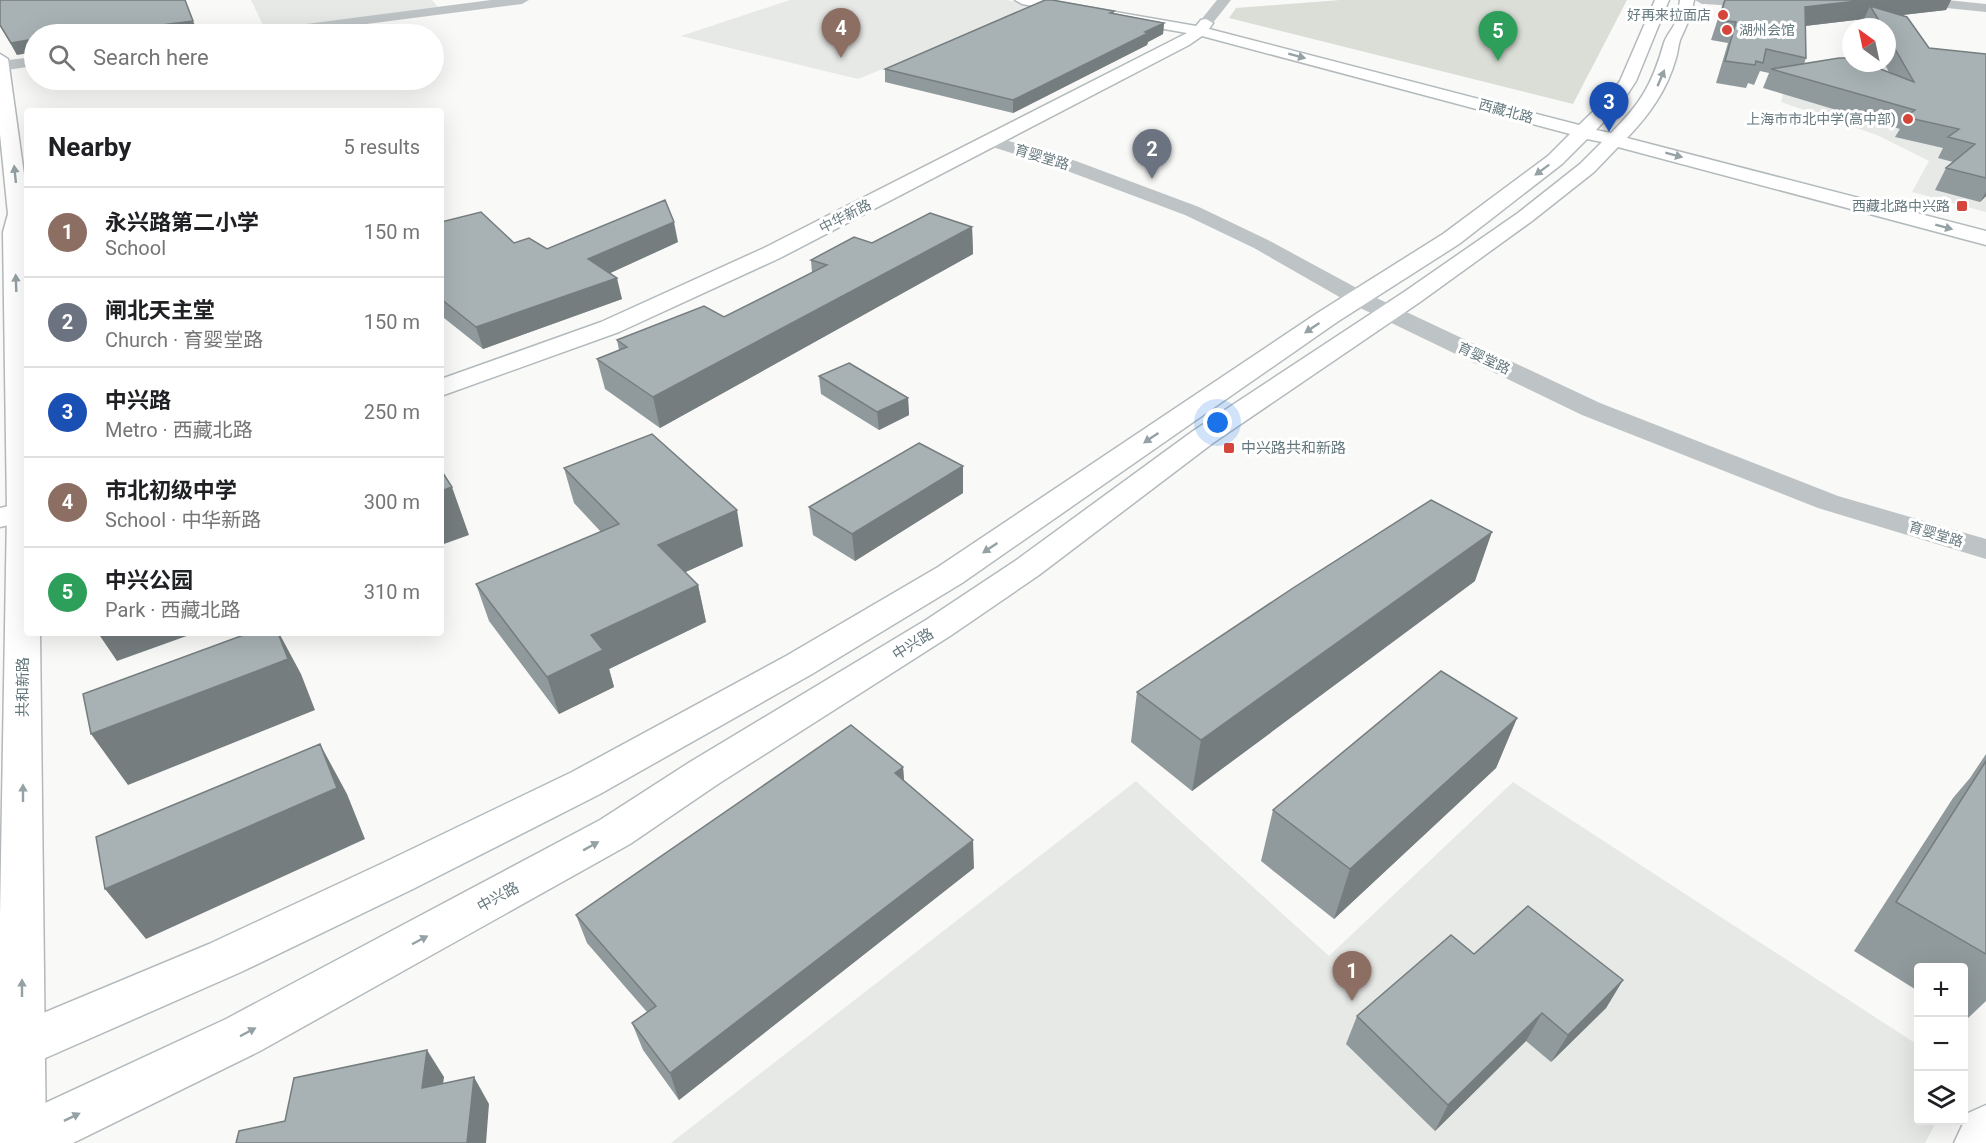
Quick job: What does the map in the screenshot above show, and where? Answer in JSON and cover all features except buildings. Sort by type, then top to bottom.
[{"type":"main road","name":"西藏北路","points":[[1022,0],[1203,26],[1986,220]]},
{"type":"main road","name":"西藏北路","points":[[1087,0],[1355,56],[1540,104]]},
{"type":"main road","name":"中兴路","points":[[11,1051],[225,958],[398,876],[669,738],[950,575],[1373,305],[1525,217],[1587,168],[1601,126],[1628,81],[1662,0]]},
{"type":"main road","name":"中兴路","points":[[1601,126],[1657,87],[1669,57],[1672,41],[1683,21],[1687,0]]},
{"type":"main road","name":"中华新路","points":[[444,387],[610,327],[772,253],[1184,42],[1203,26]]},
{"type":"main road","name":"共和新路","points":[[1,66],[19,214],[7,226],[17,514],[11,1051],[19,1143]]},
{"type":"main road","name":"西藏北路","points":[[1601,126],[1986,238]]},
{"type":"main road","name":"中兴路","points":[[19,1143],[243,1035],[615,832],[704,773],[938,628],[1017,575],[1203,437],[1373,305]]},
{"type":"main road","points":[[1980,1143],[1986,1131]]},
{"type":"street","points":[[337,24],[522,0]]},
{"type":"street","name":"中华新路","points":[[1203,26],[1224,0]]},
{"type":"street","points":[[1702,0],[1803,4],[1836,0]]},
{"type":"street","points":[[1907,0],[1986,8]]},
{"type":"street","points":[[1,66],[24,63]]},
{"type":"street","name":"育婴堂路","points":[[992,141],[1069,165],[1192,211],[1253,240],[1373,305],[1591,409],[1828,502],[1986,549]]},
{"type":"shaded area","points":[[251,0],[432,0],[438,7],[316,24],[263,24]]},
{"type":"shaded area","points":[[790,0],[1006,0],[1038,6],[858,79],[681,36]]},
{"type":"shaded area","points":[[1340,0],[1627,0],[1573,104],[1229,18],[1236,8]]},
{"type":"shaded area","name":"上海市市北中学(高中部)","points":[[1924,59],[1986,65],[1986,212],[1912,192],[1929,161],[1877,135],[1781,102],[1790,64],[1842,63],[1842,72],[1896,72],[1896,62]]},
{"type":"shaded area","points":[[1136,781],[1329,956],[1513,782],[1914,1042],[1914,1125],[1935,1125],[1925,1143],[671,1143]]},
{"type":"place","name":"好再来拉面店","points":[[1723,15]]},
{"type":"place","name":"湖州会馆","points":[[1727,30]]},
{"type":"place","name":"市北初级中学","points":[[841,58]]},
{"type":"place","name":"中兴公园","points":[[1498,61]]},
{"type":"place","name":"上海市市北中学(高中部)","points":[[1908,119]]},
{"type":"place","name":"中兴路","points":[[1609,132]]},
{"type":"place","name":"闸北天主堂","points":[[1152,179]]},
{"type":"place","name":"西藏北路中兴路","points":[[1962,206]]},
{"type":"place","name":"中兴路共和新路","points":[[1229,448]]},
{"type":"place","name":"永兴路第二小学","points":[[1352,1001]]}]
